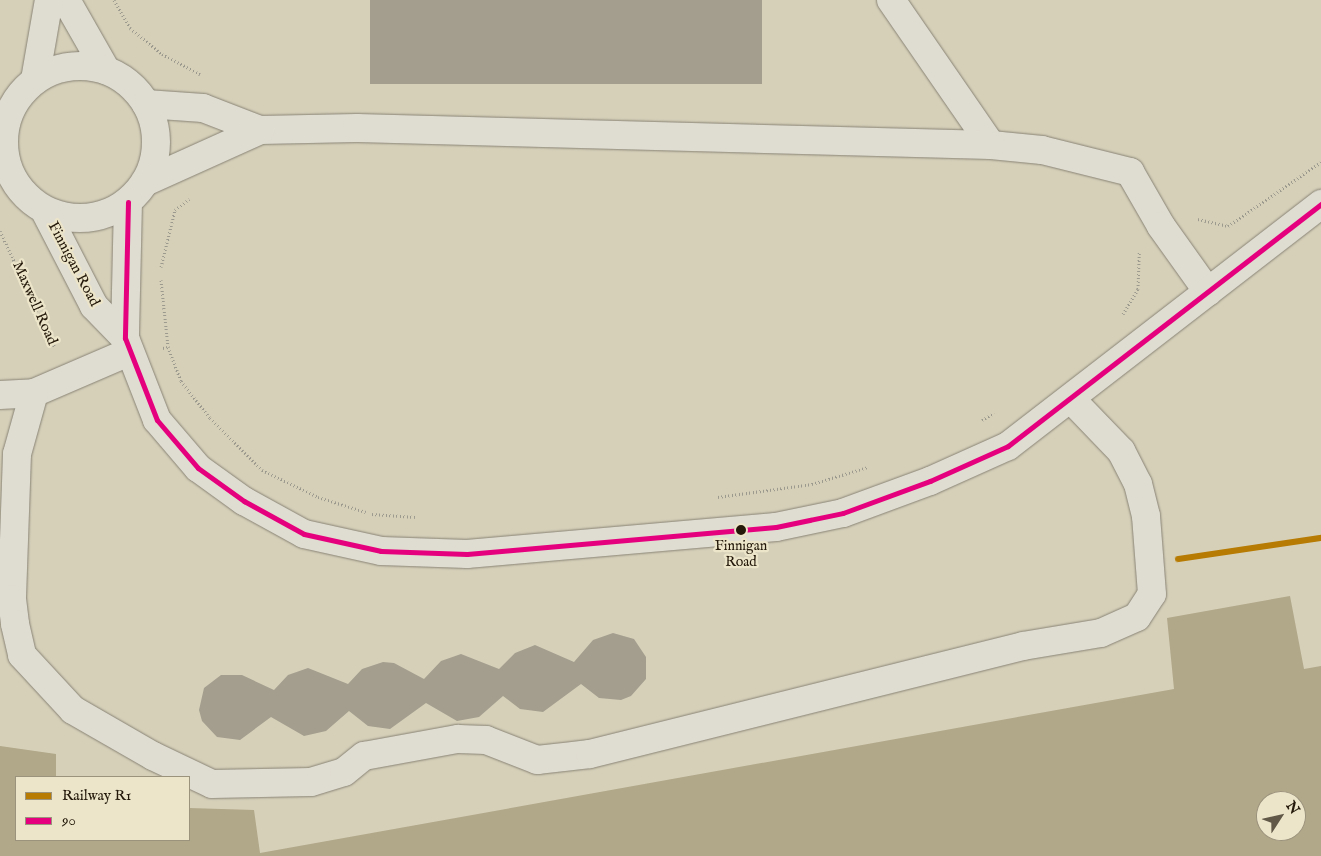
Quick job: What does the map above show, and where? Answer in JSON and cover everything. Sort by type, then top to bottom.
[{"type":"street","points":[[35,80],[49,0]]},
{"type":"street","points":[[66,0],[106,70]]},
{"type":"street","points":[[891,0],[991,145]]},
{"type":"street","points":[[137,192],[156,143],[146,104],[136,90],[106,70],[82,65],[57,69],[35,80],[6,108],[3,134],[3,162],[19,188],[45,211],[66,218],[88,218],[110,213],[137,192],[208,153],[260,130]]},
{"type":"street","points":[[146,104],[203,108],[260,130],[357,128],[991,145],[1042,150],[1130,172],[1161,226],[1208,292]]},
{"type":"street","name":"Finnigan Road","points":[[127,345],[137,192]]},
{"type":"street","name":"Finnigan Road","points":[[45,211],[94,306],[127,345],[156,420],[198,468],[244,501],[304,534],[381,551],[467,554],[776,528],[843,513],[930,481],[1008,446],[1072,400],[1321,204]]},
{"type":"street","points":[[0,395],[34,393],[127,345]]},
{"type":"street","points":[[34,393],[17,454],[12,599],[22,656],[73,710],[153,756],[212,784],[311,782],[344,772],[364,756],[458,739],[486,740],[537,760],[590,754],[1023,646],[1100,633],[1137,617],[1152,594],[1146,516],[1138,484],[1121,451],[1072,400]]},
{"type":"path","points":[[114,0],[130,28],[162,54],[205,76],[203,108]]},
{"type":"path","points":[[208,153],[205,187],[175,210],[160,272],[168,347],[181,380],[210,418],[262,470],[318,497],[370,513],[424,518]]},
{"type":"path","points":[[1118,318],[1138,289],[1140,242],[1185,210],[1203,223],[1228,226],[1321,162]]},
{"type":"path","name":"Maxwell Road","points":[[0,231],[67,376]]},
{"type":"path","points":[[127,345],[168,347]]},
{"type":"path","points":[[976,423],[1001,410]]},
{"type":"path","points":[[709,498],[812,484],[877,464]]},
{"type":"shaded area","points":[[1290,596],[1304,669],[1321,666],[1321,856],[0,856],[0,746],[56,754],[56,776],[15,776],[15,841],[190,841],[190,808],[254,810],[260,853],[1174,689],[1167,618]]},
{"type":"building","points":[[370,0],[762,0],[762,84],[370,84]]},
{"type":"building","points":[[613,633],[634,639],[646,657],[646,679],[631,696],[621,700],[599,698],[581,684],[543,712],[520,709],[503,696],[479,717],[457,721],[426,703],[390,729],[368,726],[349,711],[326,731],[304,736],[271,717],[240,740],[217,737],[202,721],[199,710],[204,688],[221,675],[242,675],[274,690],[288,675],[308,668],[348,684],[362,669],[383,662],[394,663],[424,679],[441,661],[461,654],[499,669],[515,653],[535,645],[574,662],[593,640]]},
{"type":"rail line","name":"R1","points":[[1178,559],[1321,538]]},
{"type":"transit line","name":"90","points":[[128,202],[125,338],[157,420],[198,468],[244,501],[304,534],[381,551],[467,554],[776,527],[843,513],[930,481],[1008,446],[1321,204]]},
{"type":"place","name":"Finnigan Road","points":[[741,530]]}]
